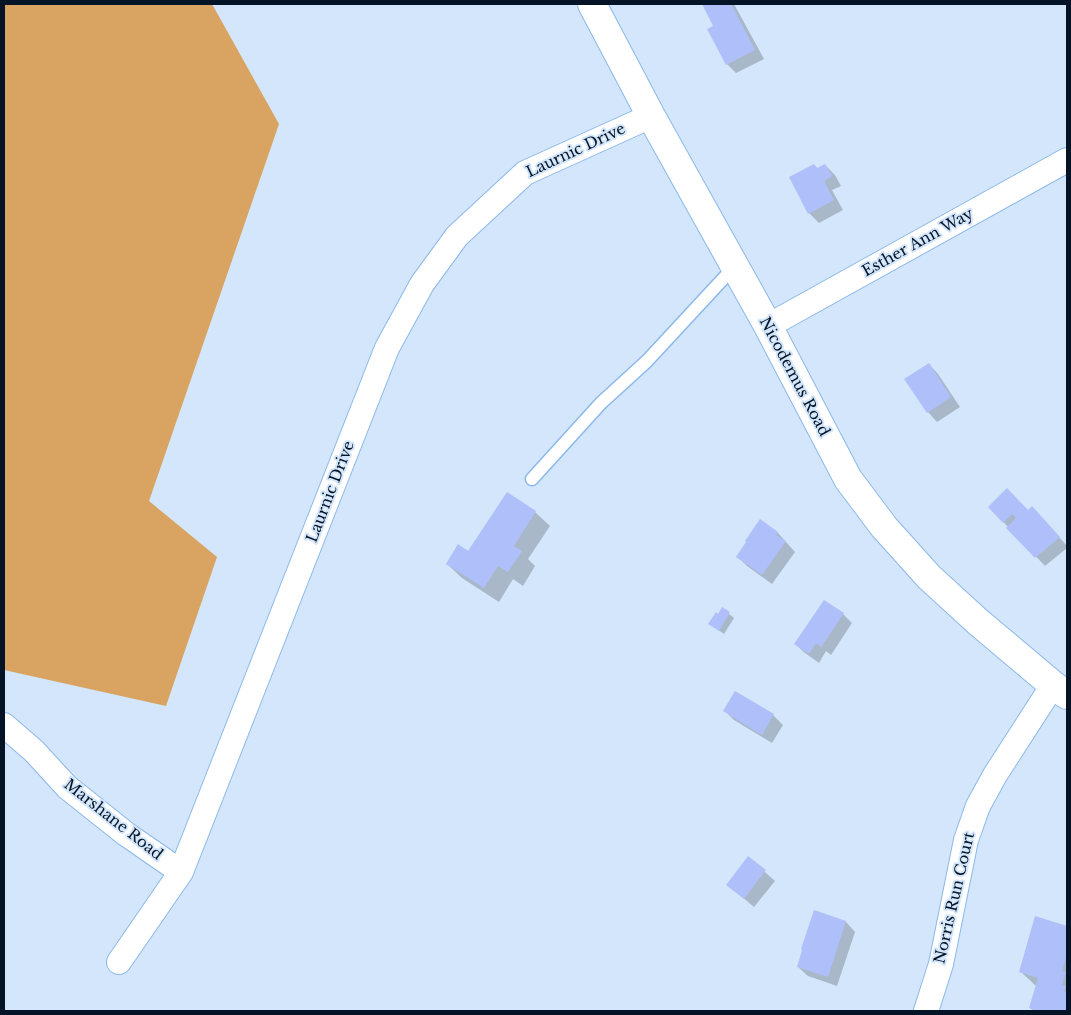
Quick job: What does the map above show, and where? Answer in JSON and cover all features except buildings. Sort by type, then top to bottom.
[{"type":"street","name":"Nicodemus Road","points":[[592,4],[651,116],[768,326],[848,479],[884,527],[929,577],[977,621],[1060,690]]},
{"type":"street","name":"Laurnic Drive","points":[[119,962],[181,872],[387,348],[422,284],[457,236],[525,173],[651,116]]},
{"type":"street","name":"Esther Ann Way","points":[[768,326],[1067,160]]},
{"type":"street","name":"Norris Run Court","points":[[926,1011],[941,964],[966,840],[978,806],[995,775],[1060,690]]},
{"type":"street","name":"Marshane Road","points":[[4,725],[34,751],[67,787],[126,834],[181,872]]},
{"type":"lane","points":[[532,478],[601,404],[647,361],[734,266]]},
{"type":"shaded area","points":[[4,4],[212,4],[279,124],[149,501],[217,557],[166,706],[4,670]]}]
